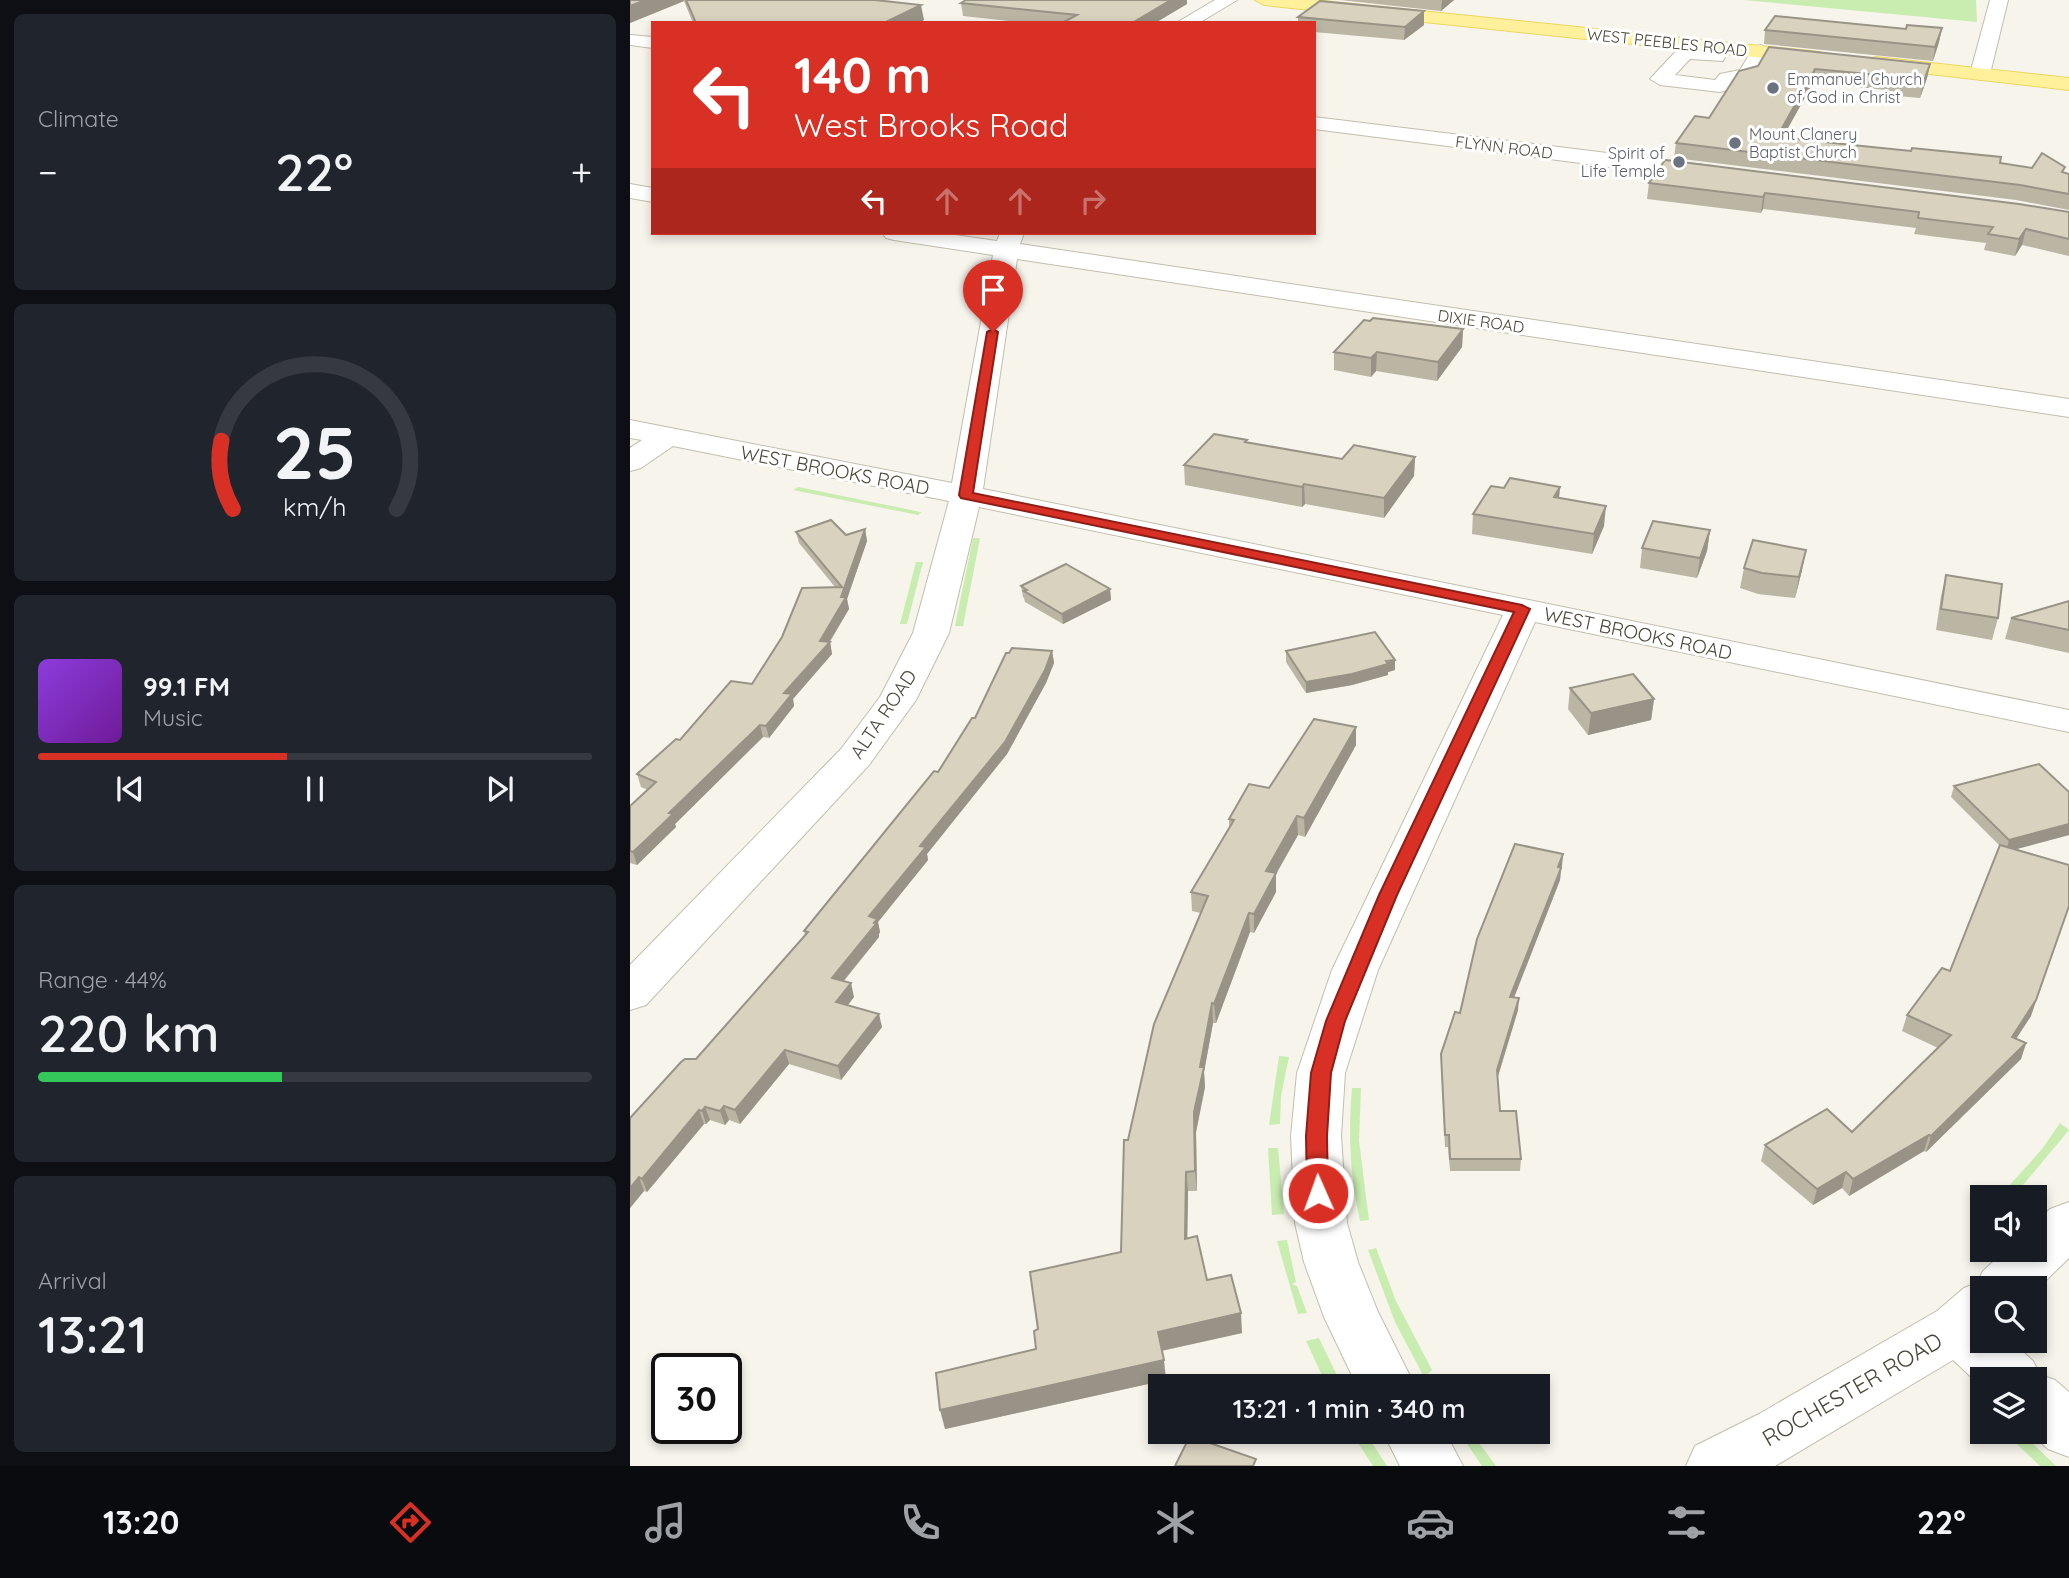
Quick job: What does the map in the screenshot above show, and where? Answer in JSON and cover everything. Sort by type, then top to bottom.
[{"type":"main road","name":"WEST PEEBLES ROAD","points":[[1264,0],[1719,52],[1758,59],[1850,61],[2069,83]]},
{"type":"street","points":[[1189,21],[1228,0]]},
{"type":"street","points":[[1979,74],[1999,0]]},
{"type":"street","points":[[630,40],[651,43]]},
{"type":"street","points":[[1689,83],[1719,52]]},
{"type":"street","points":[[1719,52],[1685,54],[1660,79],[1720,86],[1727,78],[1747,75],[1758,59]]},
{"type":"street","name":"FLYNN ROAD","points":[[1316,123],[1741,176]]},
{"type":"street","points":[[630,191],[651,195]]},
{"type":"street","name":"DIXIE ROAD","points":[[920,235],[1009,242],[2069,408]]},
{"type":"street","name":"ALTA ROAD","points":[[630,993],[830,784],[870,738],[897,700],[931,632],[966,495],[1009,242]]},
{"type":"street","name":"WEST BROOKS ROAD","points":[[630,429],[966,495],[2069,721]]},
{"type":"street","points":[[630,462],[667,437]]},
{"type":"street","points":[[1380,1374],[1352,1317],[1331,1262],[1321,1223],[1316,1136],[1321,1073],[1332,1031],[1355,970],[1522,609]]},
{"type":"street","points":[[2015,1276],[2069,1224]]},
{"type":"street","name":"ROCHESTER ROAD","points":[[1716,1466],[1780,1433],[1970,1317]]},
{"type":"street","points":[[2047,1410],[2069,1430]]},
{"type":"street","points":[[1419,1444],[1433,1466]]},
{"type":"green space","points":[[1744,0],[1976,0],[1977,22]]},
{"type":"green space","points":[[798,487],[922,512],[918,515],[793,490]]},
{"type":"green space","points":[[973,538],[980,538],[963,626],[955,626]]},
{"type":"green space","points":[[916,562],[923,562],[907,624],[900,624]]},
{"type":"green space","points":[[1279,1056],[1289,1057],[1281,1096],[1280,1124],[1269,1125]]},
{"type":"green space","points":[[1352,1088],[1361,1088],[1359,1141],[1369,1220],[1360,1221],[1351,1155]]},
{"type":"green space","points":[[2060,1123],[2069,1130],[2023,1185],[2010,1185],[2042,1149]]},
{"type":"green space","points":[[1268,1148],[1278,1148],[1284,1214],[1272,1215]]},
{"type":"green space","points":[[1287,1240],[1296,1282],[1292,1284],[1297,1286],[1307,1313],[1298,1314],[1277,1241]]},
{"type":"green space","points":[[1376,1248],[1396,1301],[1432,1370],[1427,1374],[1422,1374],[1395,1322],[1368,1250]]},
{"type":"green space","points":[[1319,1338],[1336,1374],[1321,1374],[1306,1341]]},
{"type":"green space","points":[[1359,1444],[1373,1444],[1387,1466],[1373,1466]]},
{"type":"green space","points":[[1467,1444],[1480,1444],[1496,1466],[1482,1466]]},
{"type":"green space","points":[[2017,1444],[2033,1444],[2056,1466],[2040,1466]]},
{"type":"building","points":[[630,0],[645,0],[630,6]]},
{"type":"building","points":[[686,0],[875,0],[921,5],[888,21],[695,21]]},
{"type":"building","points":[[966,0],[1171,0],[1135,21],[1066,21],[1077,15],[961,3]]},
{"type":"building","points":[[1320,1],[1424,11],[1405,27],[1298,17]]},
{"type":"building","points":[[1775,16],[1906,29],[1907,25],[1942,28],[1935,47],[1765,30]]},
{"type":"building","points":[[1769,47],[1930,64],[1923,84],[1889,81],[1891,76],[1815,69],[1777,137],[2001,157],[2000,163],[2032,168],[2042,153],[2065,167],[2062,172],[2069,174],[2069,194],[2020,185],[1676,143],[1695,116],[1709,118],[1739,71],[1758,66]]},
{"type":"building","points":[[1665,160],[2069,212],[2069,239],[2026,229],[2019,239],[1988,234],[1993,227],[1918,218],[1919,212],[1765,193],[1763,197],[1649,183]]},
{"type":"building","points":[[1373,318],[1463,329],[1438,362],[1377,352],[1371,358],[1334,352],[1364,320],[1370,321]]},
{"type":"building","points":[[1214,434],[1342,459],[1354,445],[1415,457],[1384,498],[1304,484],[1302,487],[1184,465]]},
{"type":"building","points":[[1510,478],[1560,487],[1554,497],[1606,506],[1594,534],[1473,514],[1491,486],[1504,488]]},
{"type":"building","points":[[831,520],[846,535],[865,529],[841,597],[846,597],[820,641],[830,642],[784,693],[792,694],[766,726],[760,725],[669,813],[673,814],[633,852],[630,851],[630,806],[656,782],[637,774],[676,739],[680,740],[731,681],[752,684],[782,637],[802,588],[842,587],[796,532]]},
{"type":"building","points":[[1653,521],[1710,530],[1700,558],[1642,548]]},
{"type":"building","points":[[1753,540],[1806,550],[1799,577],[1744,568]]},
{"type":"building","points":[[1066,564],[1110,589],[1062,614],[1024,591],[1027,590],[1021,586]]},
{"type":"building","points":[[1946,575],[2002,584],[1998,618],[1941,609]]},
{"type":"building","points":[[2069,601],[2069,630],[2011,618]]},
{"type":"building","points":[[1375,632],[1395,660],[1352,674],[1306,682],[1286,651]]},
{"type":"building","points":[[1012,648],[1052,651],[1045,670],[1005,742],[920,846],[926,847],[869,916],[877,919],[874,923],[876,924],[832,978],[851,983],[836,1002],[879,1014],[838,1066],[785,1050],[735,1110],[724,1106],[720,1111],[705,1107],[702,1111],[699,1110],[642,1179],[639,1177],[630,1188],[630,1118],[681,1062],[685,1059],[696,1059],[808,932],[804,931],[934,771],[938,772],[972,718],[975,718],[1006,653]]},
{"type":"building","points":[[1633,674],[1654,699],[1591,713],[1570,688]]},
{"type":"building","points":[[1314,719],[1356,727],[1304,818],[1297,816],[1266,871],[1276,873],[1254,914],[1249,913],[1214,1004],[1212,1003],[1200,1067],[1204,1067],[1194,1112],[1195,1171],[1186,1172],[1185,1239],[1197,1236],[1207,1280],[1231,1275],[1241,1313],[1158,1332],[1164,1360],[940,1410],[936,1373],[1036,1349],[1034,1331],[1038,1329],[1030,1272],[1121,1252],[1124,1140],[1128,1140],[1154,1024],[1208,896],[1191,892],[1234,820],[1229,819],[1249,784],[1269,788]]},
{"type":"building","points":[[2039,764],[2069,792],[2069,824],[2009,840],[1954,786]]},
{"type":"building","points":[[1515,844],[1563,854],[1558,867],[1561,868],[1510,997],[1519,998],[1497,1070],[1500,1111],[1516,1111],[1521,1159],[1450,1159],[1449,1135],[1445,1135],[1441,1054],[1455,1012],[1460,1013],[1477,939]]},
{"type":"building","points":[[2000,845],[2069,865],[2069,906],[2036,1000],[2012,1037],[2026,1043],[1931,1136],[1853,1179],[1846,1172],[1817,1189],[1765,1145],[1827,1109],[1852,1132],[1951,1035],[1907,1015],[1942,968],[1950,971]]},
{"type":"building","points":[[1186,1444],[1213,1444],[1256,1459],[1253,1466],[1175,1466]]},
{"type":"place","name":"Emmanuel Church of God in Christ","points":[[1773,88]]},
{"type":"place","name":"Mount Clanery Baptist Church","points":[[1735,143]]},
{"type":"place","name":"Spirit of Life Temple","points":[[1679,162]]},
{"type":"route","points":[[993,332],[966,495],[1522,609],[1388,895],[1336,1021],[1321,1073],[1316,1136],[1318,1193]]}]
